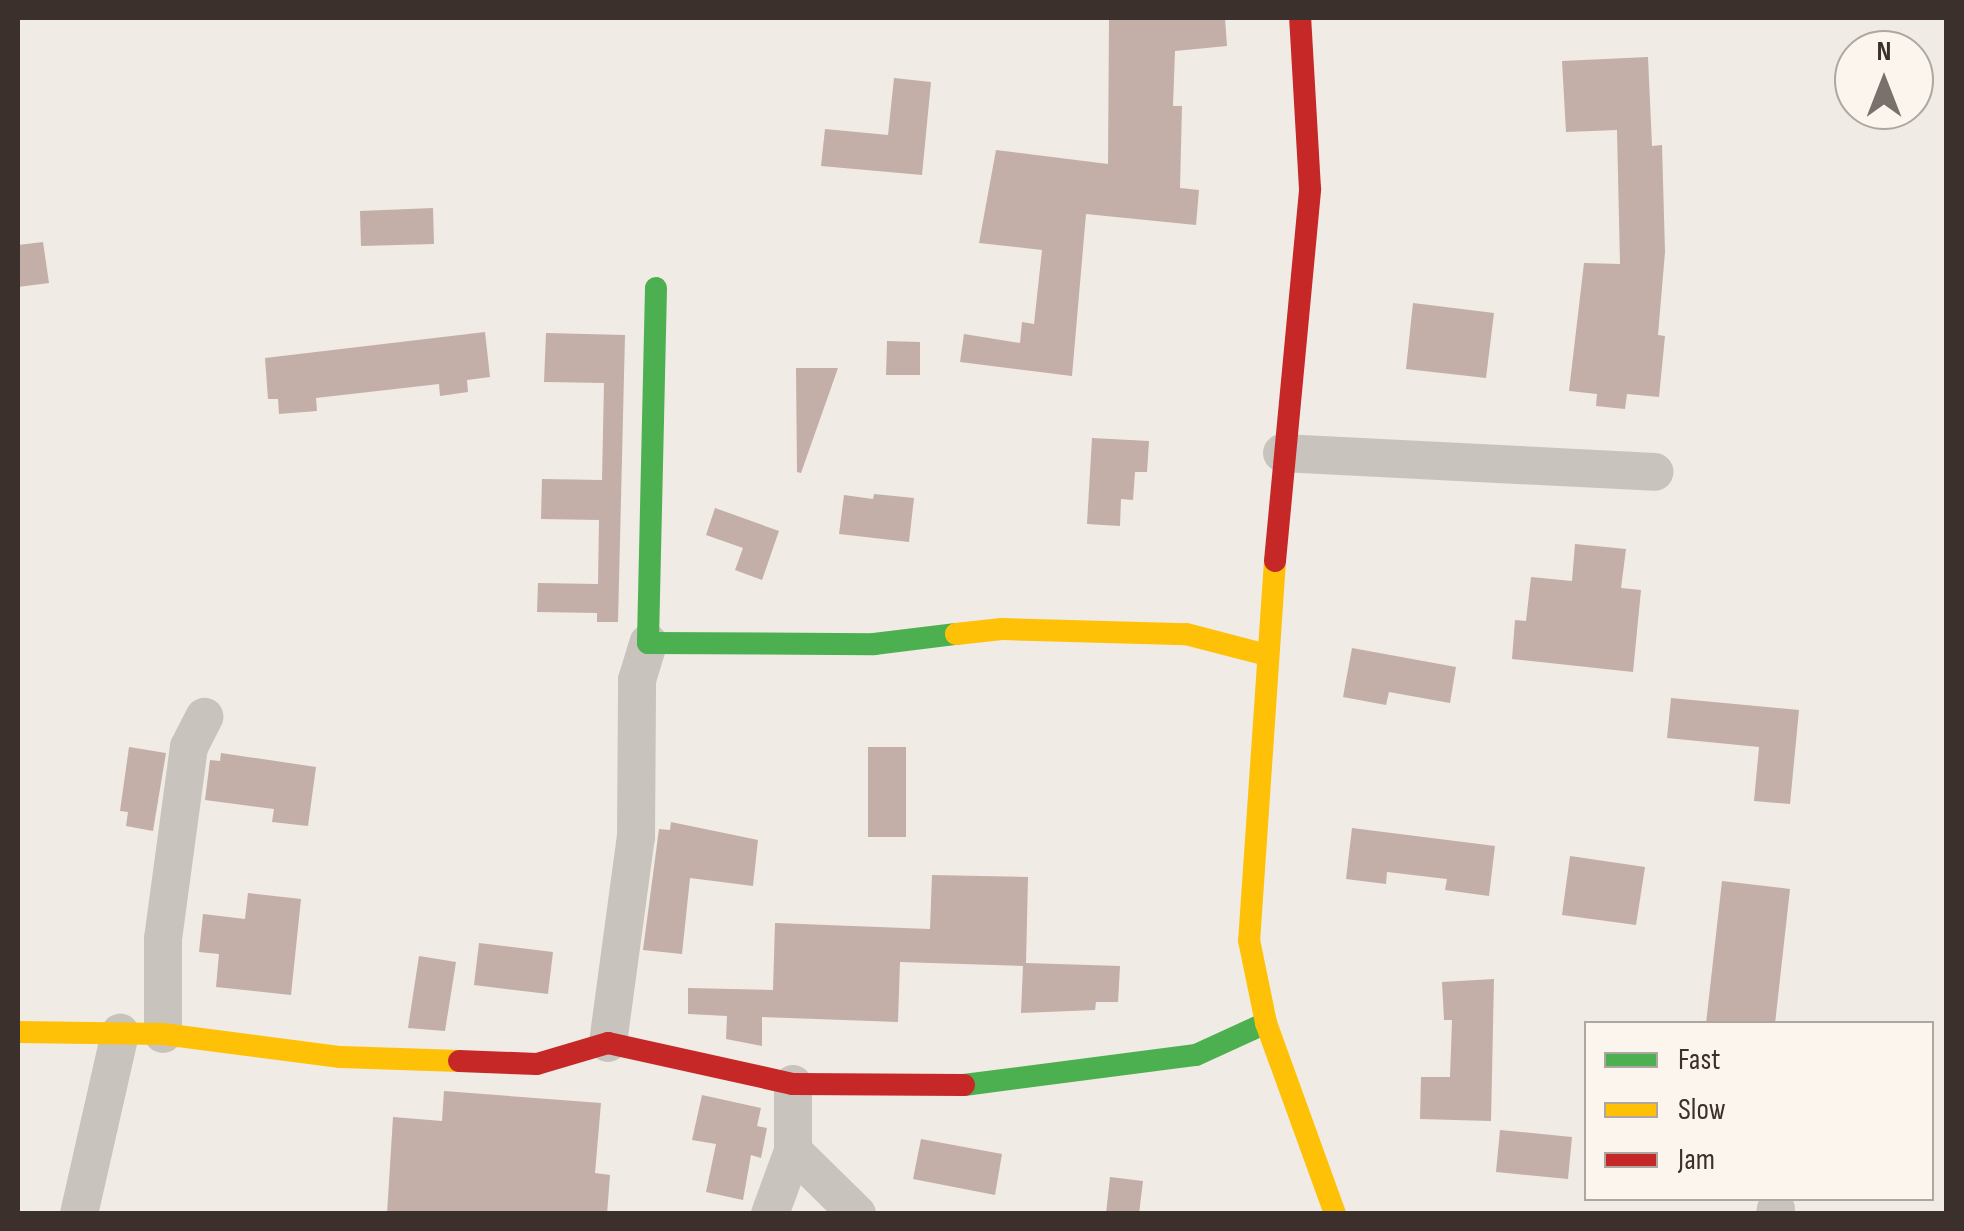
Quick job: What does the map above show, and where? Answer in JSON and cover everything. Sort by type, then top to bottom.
[{"type":"street","points":[[1300,18],[1310,189],[1282,453],[1249,940],[1266,1023],[1336,1214]]},
{"type":"street","points":[[608,1042],[636,838],[637,680],[648,643],[656,288]]},
{"type":"street","points":[[1282,453],[1655,472]]},
{"type":"street","points":[[648,643],[874,644],[1002,629],[1186,634],[1267,655]]},
{"type":"street","points":[[162,1034],[162,939],[188,747],[204,717]]},
{"type":"street","points":[[18,1032],[162,1034],[341,1056],[536,1064],[608,1042],[793,1084],[985,1085],[1196,1055],[1266,1023]]},
{"type":"street","points":[[80,1214],[120,1034]]},
{"type":"street","points":[[770,1214],[793,1152],[793,1084]]},
{"type":"street","points":[[793,1152],[857,1214]]},
{"type":"building","points":[[1109,18],[1225,18],[1227,46],[1175,51],[1173,106],[1182,106],[1180,188],[1199,190],[1196,225],[1086,214],[1072,376],[960,362],[964,334],[1020,343],[1022,322],[1034,324],[1042,250],[979,243],[996,150],[1108,164]]},
{"type":"building","points":[[1648,57],[1652,146],[1662,145],[1665,252],[1658,335],[1665,336],[1659,397],[1627,394],[1625,409],[1596,406],[1597,394],[1569,391],[1584,263],[1620,264],[1617,130],[1566,132],[1562,61]]},
{"type":"building","points":[[894,78],[931,82],[922,175],[821,166],[825,129],[888,135]]},
{"type":"building","points":[[433,208],[434,244],[361,246],[360,211]]},
{"type":"building","points":[[43,242],[49,283],[18,287],[18,245]]},
{"type":"building","points":[[1413,303],[1494,313],[1486,378],[1406,369]]},
{"type":"building","points":[[485,332],[490,377],[467,380],[468,392],[440,396],[439,384],[316,398],[317,411],[279,414],[278,399],[268,399],[265,358]]},
{"type":"building","points":[[546,333],[625,335],[618,622],[597,622],[597,613],[537,612],[538,583],[598,584],[599,520],[541,519],[542,479],[602,480],[604,383],[544,382]]},
{"type":"building","points":[[887,341],[920,342],[920,375],[886,375]]},
{"type":"building","points":[[796,368],[838,368],[801,473],[797,472]]},
{"type":"building","points":[[1092,438],[1149,441],[1147,472],[1135,472],[1133,500],[1121,499],[1120,526],[1087,524]]},
{"type":"building","points":[[874,494],[914,498],[909,542],[839,534],[844,495],[873,499]]},
{"type":"building","points":[[715,508],[779,531],[762,580],[735,570],[743,548],[706,535]]},
{"type":"building","points":[[1575,544],[1626,549],[1621,588],[1641,590],[1633,672],[1512,659],[1515,620],[1526,621],[1531,577],[1572,581]]},
{"type":"building","points":[[1352,648],[1456,667],[1450,703],[1389,692],[1386,705],[1343,697]]},
{"type":"building","points":[[1671,698],[1799,710],[1790,804],[1754,801],[1759,747],[1667,738]]},
{"type":"building","points":[[129,747],[166,753],[153,831],[126,826],[128,812],[120,811]]},
{"type":"building","points":[[868,747],[906,747],[906,837],[868,837]]},
{"type":"building","points":[[221,753],[316,767],[308,826],[272,822],[274,809],[205,800],[210,760],[220,761]]},
{"type":"building","points":[[671,822],[758,840],[753,886],[690,878],[682,954],[643,950],[659,829],[670,830]]},
{"type":"building","points":[[1352,828],[1495,846],[1489,896],[1445,890],[1447,879],[1387,872],[1386,884],[1346,879]]},
{"type":"building","points":[[1570,856],[1645,867],[1636,925],[1562,915]]},
{"type":"building","points":[[932,875],[1028,877],[1026,963],[1120,966],[1118,1002],[1096,1002],[1095,1010],[1021,1013],[1023,966],[900,962],[898,1022],[762,1017],[762,1046],[726,1039],[727,1016],[688,1014],[688,988],[773,990],[775,923],[930,929]]},
{"type":"building","points":[[1722,881],[1790,889],[1775,1021],[1706,1021]]},
{"type":"building","points":[[248,893],[301,899],[291,995],[216,987],[219,954],[199,952],[203,914],[245,919]]},
{"type":"building","points":[[479,943],[553,952],[548,994],[474,985]]},
{"type":"building","points":[[419,956],[456,962],[445,1031],[408,1028]]},
{"type":"building","points":[[1494,979],[1491,1121],[1420,1119],[1421,1077],[1450,1077],[1452,1020],[1444,1020],[1442,982]]},
{"type":"building","points":[[444,1091],[601,1103],[595,1173],[610,1175],[607,1214],[387,1214],[393,1117],[442,1121]]},
{"type":"building","points":[[702,1095],[761,1108],[757,1126],[767,1128],[761,1158],[751,1155],[743,1200],[706,1192],[716,1144],[692,1140]]},
{"type":"building","points":[[1500,1130],[1572,1137],[1568,1179],[1496,1172]]},
{"type":"building","points":[[921,1139],[1002,1154],[995,1195],[913,1179]]},
{"type":"building","points":[[1110,1177],[1143,1181],[1139,1214],[1106,1214]]},
{"type":"traffic: fast","points":[[656,288],[648,643],[874,644],[956,634]]},
{"type":"traffic: fast","points":[[964,1085],[1196,1055],[1266,1023]]},
{"type":"traffic: slow","points":[[1275,561],[1249,940],[1266,1023],[1335,1214]]},
{"type":"traffic: slow","points":[[956,634],[1002,629],[1186,634],[1267,655]]},
{"type":"traffic: slow","points":[[18,1032],[163,1034],[341,1057],[459,1061]]},
{"type":"traffic: jam","points":[[1275,561],[1310,189],[1300,18]]},
{"type":"traffic: jam","points":[[459,1061],[537,1064],[608,1043],[793,1084],[964,1085]]}]
